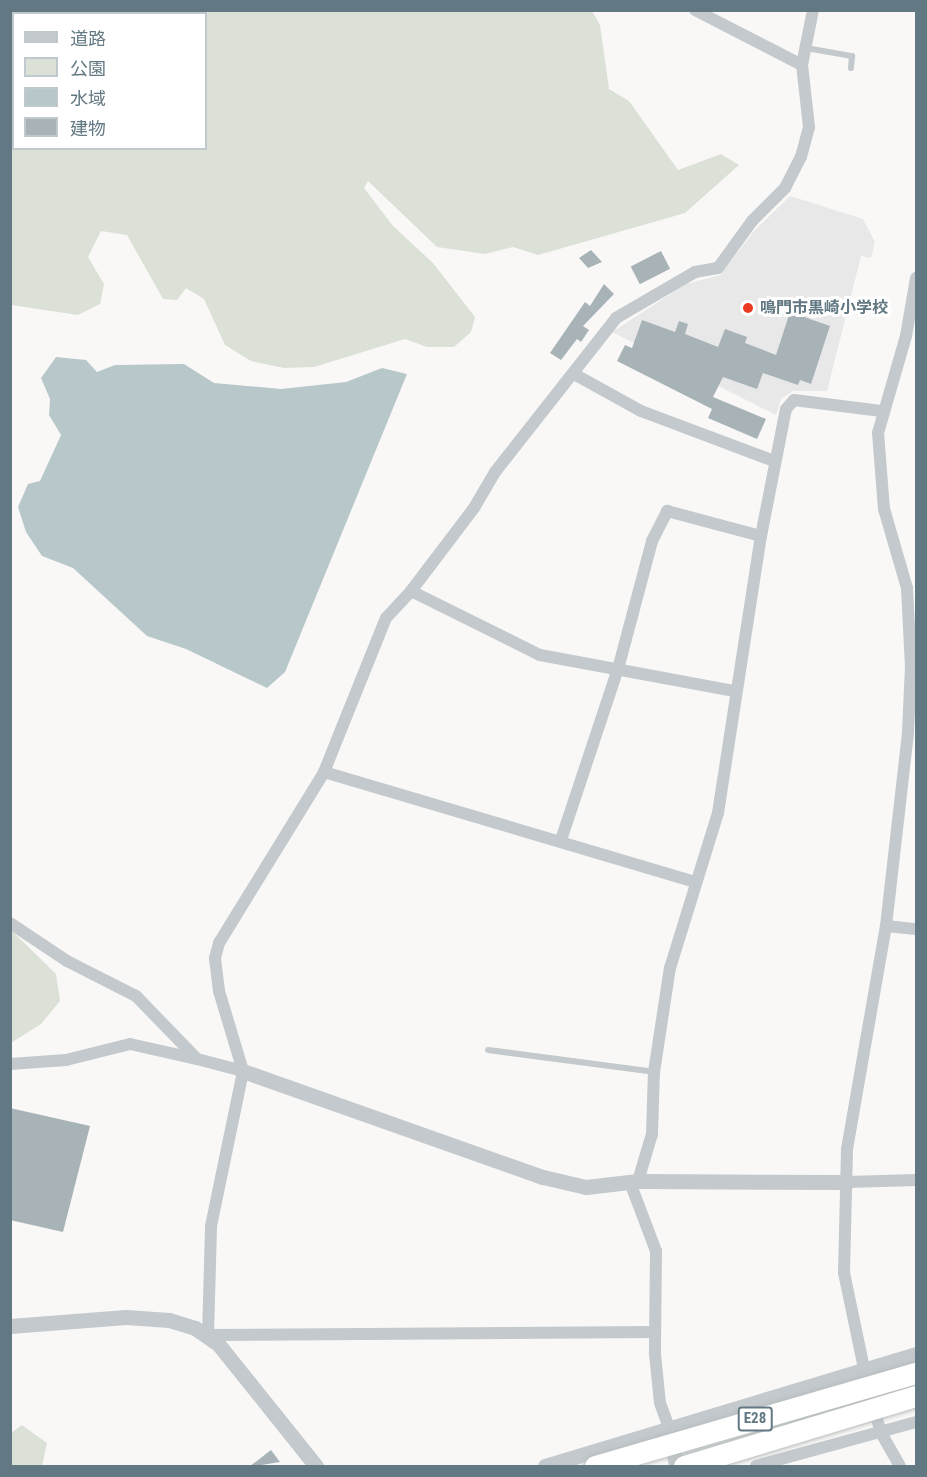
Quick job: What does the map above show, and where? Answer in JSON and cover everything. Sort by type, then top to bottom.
[{"type":"highway","name":"E28","points":[[595,1467],[916,1373]]},
{"type":"highway","name":"E28","points":[[684,1467],[916,1396]]},
{"type":"street","points":[[695,10],[802,65]]},
{"type":"street","points":[[316,1467],[208,1335],[211,1226],[243,1071],[219,991],[215,958],[219,943],[324,772],[386,618],[411,591],[474,508],[495,472],[616,318],[695,272],[718,268],[752,221],[785,188],[801,157],[809,127],[802,65],[813,10]]},
{"type":"street","points":[[900,1467],[880,1431],[864,1369],[844,1273],[847,1149],[886,926],[908,732],[911,638],[908,588],[895,559],[879,483],[881,411],[906,336],[916,278]]},
{"type":"street","points":[[573,374],[641,411],[774,461]]},
{"type":"street","points":[[676,1467],[669,1428],[660,1403],[654,1332],[656,1251],[634,1183],[652,1134],[654,1072],[670,968],[718,813],[735,691],[761,536],[786,409],[794,400],[881,411]]},
{"type":"street","points":[[561,840],[618,669],[652,541],[667,511],[761,536]]},
{"type":"street","points":[[411,591],[540,655],[735,691]]},
{"type":"street","points":[[324,772],[561,840],[696,882]]},
{"type":"street","points":[[10,923],[68,961],[136,996],[197,1059]]},
{"type":"street","points":[[886,926],[916,928]]},
{"type":"street","points":[[10,1064],[66,1060],[130,1044],[243,1071],[543,1177],[586,1187],[634,1183],[916,1180]]},
{"type":"street","points":[[10,1326],[126,1317],[169,1320],[208,1335],[654,1332]]},
{"type":"street","points":[[545,1467],[916,1354]]},
{"type":"street","points":[[756,1467],[916,1422]]},
{"type":"lane","points":[[806,48],[852,56],[851,68]]},
{"type":"lane","points":[[488,1050],[654,1072]]},
{"type":"shaded area","name":"鳴門市黒崎小学校","points":[[790,196],[863,219],[875,242],[871,258],[861,256],[827,391],[793,391],[781,399],[776,415],[612,332],[686,284],[720,275],[754,231]]},
{"type":"green space","points":[[11,10],[592,11],[600,25],[609,89],[629,101],[678,170],[721,154],[739,165],[685,213],[538,255],[513,247],[485,254],[437,247],[368,181],[364,188],[393,226],[433,263],[475,317],[471,332],[454,347],[427,347],[405,339],[314,367],[284,368],[251,361],[225,345],[204,299],[186,288],[177,300],[163,299],[127,235],[101,231],[88,257],[104,284],[100,304],[78,315],[11,305]]},
{"type":"green space","points":[[10,929],[56,974],[60,1001],[41,1024],[11,1043]]},
{"type":"green space","points":[[22,1425],[47,1443],[42,1466],[11,1466],[11,1433]]},
{"type":"water","points":[[56,357],[86,360],[97,372],[115,365],[184,364],[214,383],[281,389],[346,382],[382,368],[407,374],[285,672],[267,688],[186,649],[147,636],[73,568],[42,556],[26,532],[18,507],[28,484],[40,481],[61,435],[49,415],[50,399],[41,378]]},
{"type":"building","points":[[591,250],[602,262],[588,268],[579,258]]},
{"type":"building","points":[[661,251],[670,269],[640,284],[631,266]]},
{"type":"building","points":[[604,284],[614,294],[583,326],[589,330],[581,342],[577,339],[561,360],[550,353],[585,302],[590,306]]},
{"type":"building","points":[[790,312],[830,326],[811,384],[800,380],[798,385],[763,373],[757,389],[723,377],[713,397],[766,419],[757,439],[708,418],[712,409],[617,361],[625,345],[632,348],[642,320],[675,332],[679,321],[688,324],[685,334],[718,347],[725,329],[747,337],[745,343],[776,355]]},
{"type":"building","points":[[10,1108],[90,1126],[63,1232],[10,1220]]},
{"type":"building","points":[[271,1450],[280,1462],[249,1467]]},
{"type":"place","name":"鳴門市黒崎小学校","points":[[748,308]]}]
